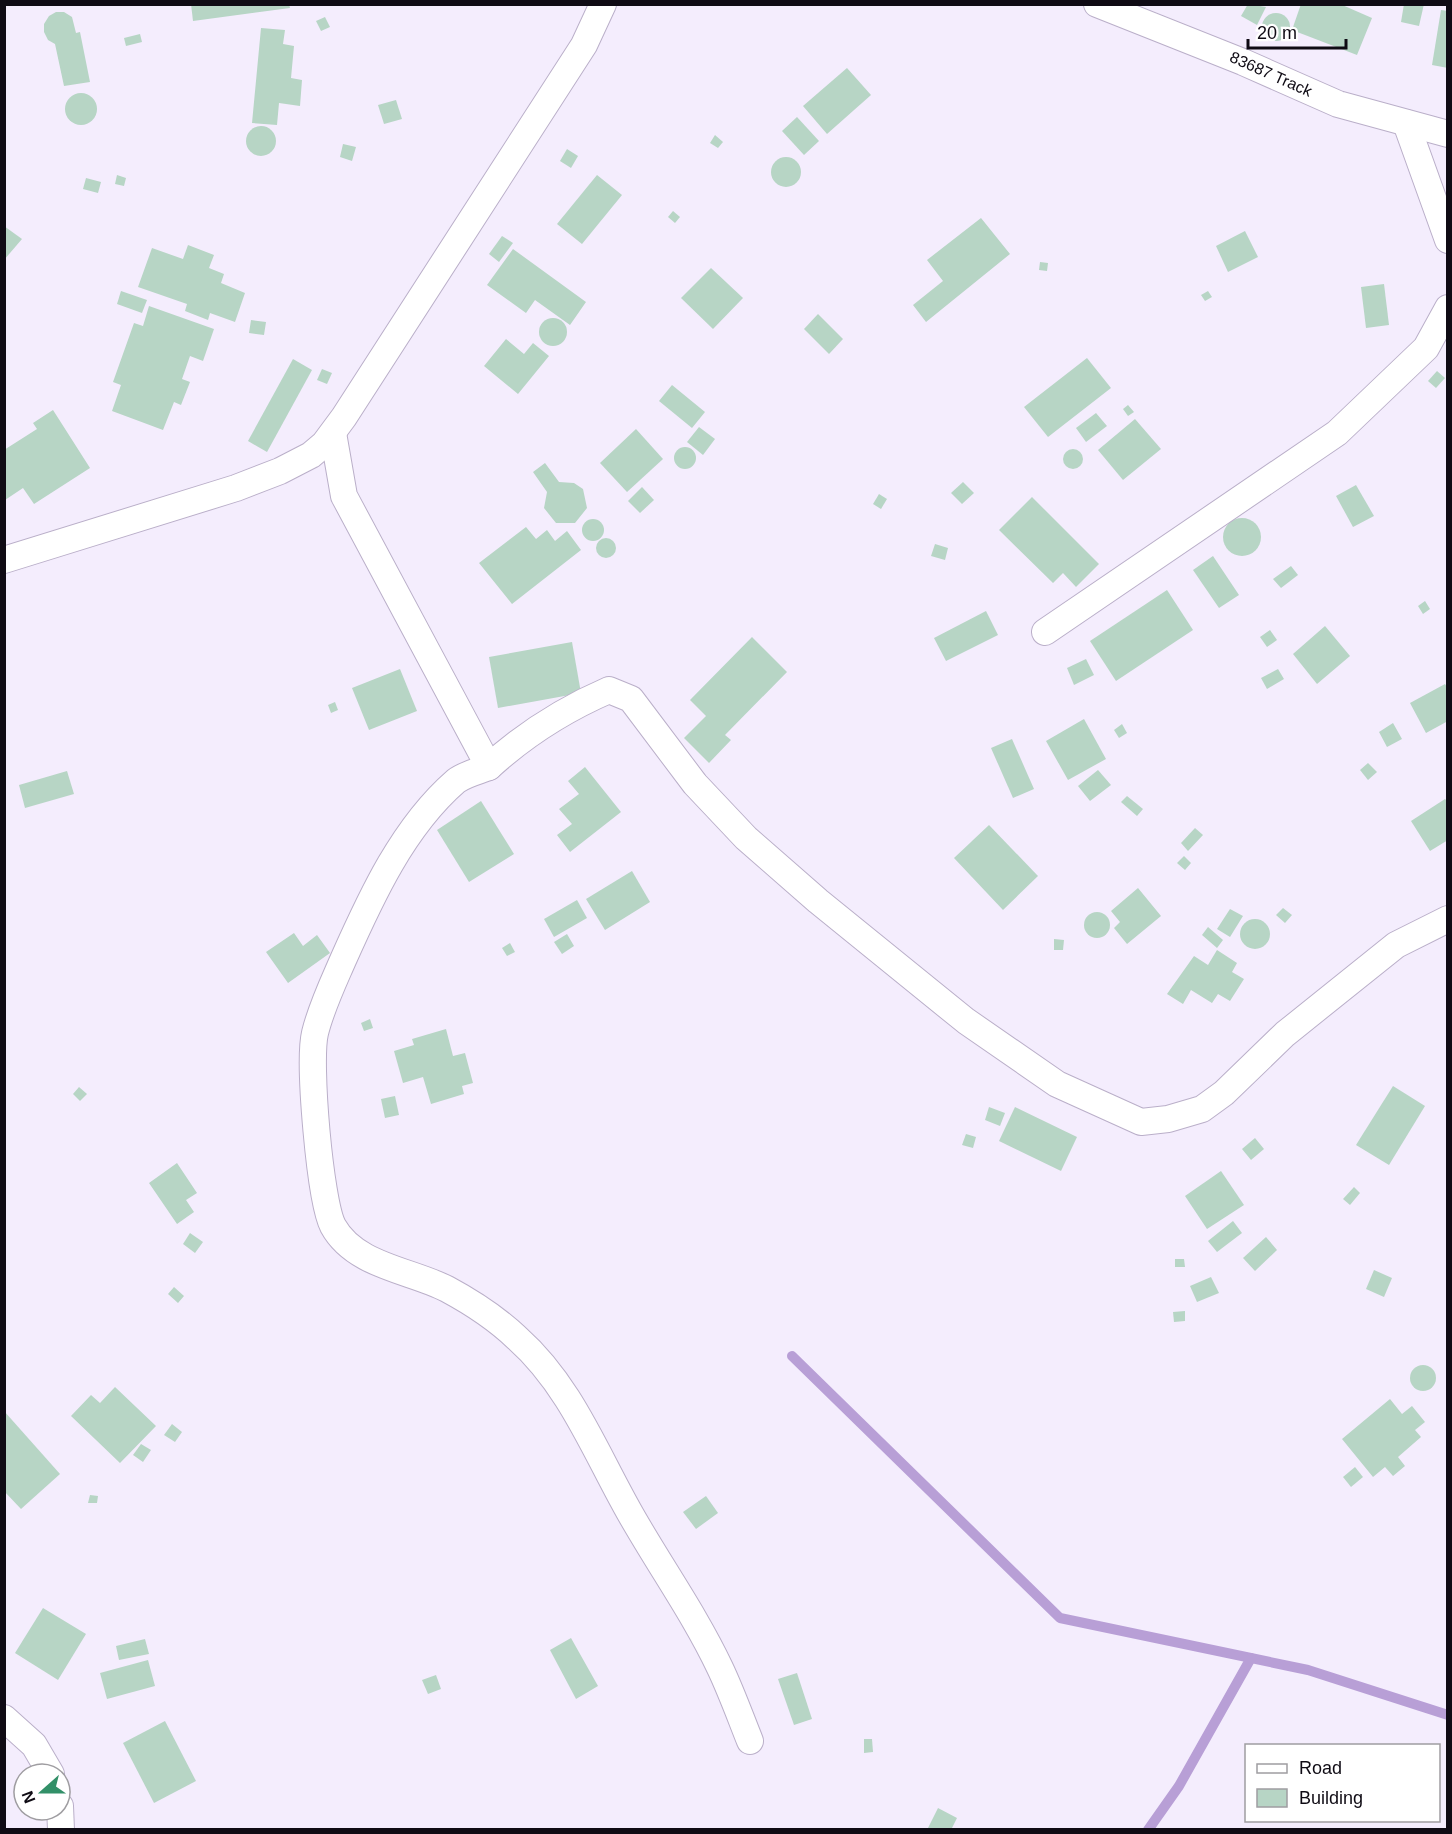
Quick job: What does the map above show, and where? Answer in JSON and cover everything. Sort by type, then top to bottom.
[{"type":"street","points":[[4,560],[236,489],[311,455],[333,433],[584,45],[603,4]]},
{"type":"street","name":"83687 Track","points":[[1097,4],[1233,57],[1338,104],[1448,134]]},
{"type":"street","points":[[1406,123],[1448,240]]},
{"type":"street","points":[[1045,633],[1337,433],[1426,348],[1448,308]]},
{"type":"street","points":[[333,433],[344,496],[489,767]]},
{"type":"street","points":[[750,1741],[719,1666],[630,1514],[590,1433],[556,1380],[519,1340],[488,1313],[444,1288],[400,1272],[358,1252],[341,1239],[331,1222],[322,1177],[313,1077],[314,1036],[328,994],[383,879],[420,818],[458,779],[489,767],[526,737],[574,705],[609,690],[631,699],[694,784],[746,838],[818,901],[966,1021],[1057,1084],[1141,1122],[1168,1119],[1203,1109],[1224,1093],[1285,1034],[1396,945],[1448,919]]},
{"type":"street","points":[[4,1718],[34,1745],[44,1762]]},
{"type":"building","points":[[191,4],[289,4],[290,8],[193,21]]},
{"type":"building","points":[[1248,4],[1266,7],[1257,25],[1241,16]]},
{"type":"building","points":[[1301,4],[1340,4],[1372,18],[1357,55],[1292,30]]},
{"type":"building","points":[[1404,4],[1424,4],[1419,26],[1401,22]]},
{"type":"building","points":[[1441,10],[1448,11],[1448,68],[1432,65]]},
{"type":"building","points":[[56,12],[64,12],[72,17],[76,33],[80,32],[90,82],[64,86],[55,44],[48,40],[44,32],[44,24],[49,16]]},
{"type":"building","points":[[1276,13],[1286,17],[1290,27],[1286,37],[1276,41],[1266,37],[1262,27],[1266,17]]},
{"type":"building","points":[[325,17],[330,27],[321,31],[316,21]]},
{"type":"building","points":[[261,28],[285,30],[283,44],[294,46],[291,78],[302,80],[300,106],[279,103],[277,125],[252,123]]},
{"type":"building","points":[[140,34],[142,42],[126,46],[124,38]]},
{"type":"building","points":[[847,68],[871,95],[827,134],[803,106]]},
{"type":"building","points":[[81,93],[92,98],[97,109],[92,120],[81,125],[70,120],[65,109],[70,98]]},
{"type":"building","points":[[396,100],[402,119],[384,124],[378,105]]},
{"type":"building","points":[[797,117],[819,141],[804,155],[782,131]]},
{"type":"building","points":[[261,126],[267,127],[275,135],[275,147],[267,155],[261,156],[255,155],[247,147],[246,141],[247,135],[255,127]]},
{"type":"building","points":[[715,135],[723,142],[718,148],[710,143]]},
{"type":"building","points":[[343,144],[356,147],[352,161],[340,157]]},
{"type":"building","points":[[567,149],[578,156],[571,168],[560,161]]},
{"type":"building","points":[[786,157],[797,161],[801,172],[797,183],[786,187],[775,183],[771,172],[775,161]]},
{"type":"building","points":[[117,175],[126,178],[124,186],[115,184]]},
{"type":"building","points":[[597,175],[622,195],[582,244],[557,224]]},
{"type":"building","points":[[86,178],[101,182],[98,193],[83,189]]},
{"type":"building","points":[[673,211],[680,217],[675,223],[668,217]]},
{"type":"building","points":[[981,218],[1010,254],[926,322],[913,305],[943,281],[927,260]]},
{"type":"building","points":[[4,226],[22,239],[4,260]]},
{"type":"building","points":[[1245,231],[1258,257],[1228,272],[1216,246]]},
{"type":"building","points":[[502,236],[513,243],[499,262],[489,254]]},
{"type":"building","points":[[188,245],[214,255],[209,268],[224,274],[221,283],[245,293],[235,322],[210,313],[208,320],[185,311],[187,304],[138,287],[152,248],[183,259]]},
{"type":"building","points":[[513,249],[586,302],[570,325],[535,300],[526,313],[487,285]]},
{"type":"building","points":[[1040,262],[1048,263],[1047,271],[1039,270]]},
{"type":"building","points":[[711,268],[743,298],[713,329],[681,298]]},
{"type":"building","points":[[1384,284],[1389,325],[1366,328],[1361,287]]},
{"type":"building","points":[[121,291],[147,300],[142,313],[117,304]]},
{"type":"building","points":[[1208,291],[1212,297],[1205,301],[1201,295]]},
{"type":"building","points":[[149,306],[214,329],[203,361],[190,356],[182,379],[190,382],[181,405],[174,402],[163,430],[112,411],[121,385],[113,382],[134,323],[143,326]]},
{"type":"building","points":[[818,314],[843,339],[829,354],[804,329]]},
{"type":"building","points":[[553,318],[563,322],[567,332],[563,342],[553,346],[543,342],[539,332],[543,322]]},
{"type":"building","points":[[251,320],[266,322],[264,335],[249,333]]},
{"type":"building","points":[[506,339],[524,354],[533,343],[549,356],[518,394],[484,366]]},
{"type":"building","points":[[1087,358],[1111,388],[1048,437],[1024,407]]},
{"type":"building","points":[[293,359],[312,370],[267,452],[248,441]]},
{"type":"building","points":[[322,369],[332,373],[327,384],[317,380]]},
{"type":"building","points":[[1437,371],[1445,378],[1436,388],[1428,381]]},
{"type":"building","points":[[672,385],[705,412],[692,428],[659,401]]},
{"type":"building","points":[[1128,405],[1134,412],[1128,416],[1123,409]]},
{"type":"building","points":[[53,410],[90,468],[34,504],[23,488],[5,500],[4,450],[37,429],[33,423]]},
{"type":"building","points":[[1096,413],[1107,426],[1086,442],[1076,428]]},
{"type":"building","points":[[1135,419],[1161,449],[1123,480],[1098,450]]},
{"type":"building","points":[[699,427],[715,439],[703,455],[687,442]]},
{"type":"building","points":[[636,429],[663,459],[627,492],[600,463]]},
{"type":"building","points":[[685,447],[693,450],[696,458],[693,466],[685,469],[677,466],[674,458],[677,450]]},
{"type":"building","points":[[1073,449],[1080,452],[1083,459],[1080,466],[1073,469],[1066,466],[1063,459],[1066,452]]},
{"type":"building","points":[[545,463],[559,482],[574,483],[583,489],[587,508],[575,523],[556,523],[544,508],[547,492],[533,472]]},
{"type":"building","points":[[963,482],[974,493],[962,504],[951,493]]},
{"type":"building","points":[[1356,485],[1374,516],[1353,527],[1336,496]]},
{"type":"building","points":[[642,487],[654,500],[640,513],[628,501]]},
{"type":"building","points":[[879,494],[887,499],[881,509],[873,504]]},
{"type":"building","points":[[1032,497],[1099,564],[1076,587],[1063,573],[1053,583],[999,530]]},
{"type":"building","points":[[1242,518],[1255,524],[1261,537],[1255,550],[1242,556],[1229,550],[1223,537],[1229,524]]},
{"type":"building","points":[[593,519],[601,522],[604,530],[601,538],[593,541],[585,538],[582,530],[585,522]]},
{"type":"building","points":[[526,527],[536,539],[547,530],[555,541],[567,531],[581,550],[512,604],[479,563]]},
{"type":"building","points":[[606,538],[613,541],[616,548],[613,555],[606,558],[599,555],[596,548],[599,541]]},
{"type":"building","points":[[935,544],[948,548],[945,560],[931,556]]},
{"type":"building","points":[[1213,556],[1239,595],[1219,608],[1193,570]]},
{"type":"building","points":[[1291,566],[1298,575],[1281,588],[1273,579]]},
{"type":"building","points":[[1167,590],[1193,630],[1116,681],[1090,641]]},
{"type":"building","points":[[1425,601],[1430,609],[1423,614],[1418,606]]},
{"type":"building","points":[[986,611],[998,635],[946,661],[934,638]]},
{"type":"building","points":[[1325,626],[1350,656],[1317,684],[1293,654]]},
{"type":"building","points":[[1270,630],[1277,640],[1267,647],[1260,637]]},
{"type":"building","points":[[752,637],[787,672],[725,735],[731,740],[709,763],[684,738],[706,716],[690,700]]},
{"type":"building","points":[[572,642],[581,693],[498,708],[489,657]]},
{"type":"building","points":[[1086,659],[1094,675],[1074,685],[1067,668]]},
{"type":"building","points":[[400,669],[417,711],[369,730],[352,688]]},
{"type":"building","points":[[1278,669],[1284,679],[1267,689],[1261,678]]},
{"type":"building","points":[[1445,684],[1448,689],[1448,721],[1426,733],[1410,703]]},
{"type":"building","points":[[335,702],[338,710],[331,713],[328,705]]},
{"type":"building","points":[[1084,719],[1106,759],[1068,780],[1046,741]]},
{"type":"building","points":[[1393,723],[1402,739],[1387,747],[1379,732]]},
{"type":"building","points":[[1122,724],[1127,733],[1119,738],[1114,730]]},
{"type":"building","points":[[1012,739],[1034,789],[1013,798],[991,748]]},
{"type":"building","points":[[1368,763],[1377,772],[1368,780],[1360,770]]},
{"type":"building","points":[[585,767],[621,812],[570,852],[557,835],[572,824],[559,809],[579,794],[568,781]]},
{"type":"building","points":[[1098,770],[1111,785],[1090,801],[1078,786]]},
{"type":"building","points":[[67,771],[74,794],[25,808],[19,785]]},
{"type":"building","points":[[1127,796],[1143,809],[1137,816],[1121,802]]},
{"type":"building","points":[[1445,799],[1448,802],[1448,840],[1430,851],[1411,821]]},
{"type":"building","points":[[481,801],[514,854],[469,882],[437,830]]},
{"type":"building","points":[[989,825],[1038,876],[1003,910],[954,858]]},
{"type":"building","points":[[1195,828],[1203,835],[1188,851],[1181,843]]},
{"type":"building","points":[[1184,856],[1191,863],[1185,870],[1177,863]]},
{"type":"building","points":[[632,871],[650,902],[605,930],[586,899]]},
{"type":"building","points":[[1138,888],[1161,916],[1127,944],[1114,928],[1120,922],[1111,911]]},
{"type":"building","points":[[577,900],[587,918],[554,937],[544,919]]},
{"type":"building","points":[[1283,908],[1292,915],[1285,923],[1276,915]]},
{"type":"building","points":[[1230,909],[1243,916],[1230,937],[1217,929]]},
{"type":"building","points":[[1097,912],[1106,916],[1110,925],[1106,934],[1097,938],[1088,934],[1084,925],[1088,916]]},
{"type":"building","points":[[1255,919],[1261,920],[1269,928],[1269,940],[1261,948],[1255,949],[1249,948],[1241,940],[1240,934],[1241,928],[1249,920]]},
{"type":"building","points":[[1208,927],[1223,940],[1217,948],[1202,935]]},
{"type":"building","points":[[294,933],[303,946],[317,935],[330,953],[288,983],[266,952]]},
{"type":"building","points":[[567,934],[574,946],[562,954],[554,942]]},
{"type":"building","points":[[1054,939],[1064,940],[1063,950],[1054,950]]},
{"type":"building","points":[[510,943],[515,952],[507,956],[502,948]]},
{"type":"building","points":[[1217,950],[1237,963],[1232,972],[1244,979],[1230,1001],[1218,994],[1212,1003],[1191,990],[1183,1004],[1167,994],[1194,956],[1208,965]]},
{"type":"building","points":[[370,1019],[373,1028],[364,1031],[361,1023]]},
{"type":"building","points":[[446,1029],[453,1056],[465,1053],[473,1083],[462,1086],[464,1094],[431,1104],[423,1077],[403,1083],[394,1051],[414,1045],[412,1039]]},
{"type":"building","points":[[1393,1086],[1425,1106],[1389,1165],[1356,1145]]},
{"type":"building","points":[[79,1087],[87,1094],[80,1101],[73,1094]]},
{"type":"building","points":[[395,1096],[399,1115],[385,1118],[381,1099]]},
{"type":"building","points":[[989,1107],[1005,1113],[1000,1126],[985,1120]]},
{"type":"building","points":[[1015,1107],[1077,1137],[1061,1171],[999,1141]]},
{"type":"building","points":[[966,1134],[976,1137],[973,1148],[962,1145]]},
{"type":"building","points":[[1255,1138],[1264,1149],[1251,1160],[1242,1149]]},
{"type":"building","points":[[177,1163],[197,1193],[186,1200],[194,1212],[177,1224],[149,1183]]},
{"type":"building","points":[[1221,1171],[1244,1205],[1207,1229],[1185,1196]]},
{"type":"building","points":[[1354,1187],[1360,1193],[1350,1205],[1343,1199]]},
{"type":"building","points":[[1233,1221],[1242,1233],[1217,1252],[1208,1241]]},
{"type":"building","points":[[190,1233],[203,1242],[195,1253],[183,1244]]},
{"type":"building","points":[[1266,1237],[1277,1250],[1255,1271],[1243,1258]]},
{"type":"building","points":[[1175,1259],[1184,1259],[1185,1267],[1175,1267]]},
{"type":"building","points":[[1374,1270],[1392,1278],[1384,1297],[1366,1289]]},
{"type":"building","points":[[1211,1277],[1219,1293],[1197,1302],[1190,1286]]},
{"type":"building","points":[[174,1287],[184,1296],[178,1303],[168,1294]]},
{"type":"building","points":[[1185,1311],[1185,1321],[1174,1322],[1173,1312]]},
{"type":"building","points":[[1423,1365],[1432,1369],[1436,1378],[1432,1387],[1423,1391],[1414,1387],[1410,1378],[1414,1369]]},
{"type":"building","points":[[115,1387],[156,1426],[120,1463],[71,1416],[91,1395],[100,1403]]},
{"type":"building","points":[[1390,1399],[1402,1414],[1412,1406],[1425,1422],[1415,1430],[1421,1437],[1398,1457],[1405,1466],[1393,1476],[1385,1467],[1373,1477],[1342,1439]]},
{"type":"building","points":[[4,1411],[60,1474],[21,1509],[4,1491]]},
{"type":"building","points":[[172,1424],[182,1432],[175,1442],[164,1435]]},
{"type":"building","points":[[141,1444],[151,1450],[143,1462],[133,1455]]},
{"type":"building","points":[[1355,1467],[1363,1477],[1351,1487],[1343,1477]]},
{"type":"building","points":[[90,1495],[98,1496],[97,1503],[88,1503]]},
{"type":"building","points":[[706,1496],[718,1513],[696,1529],[683,1512]]},
{"type":"building","points":[[43,1608],[86,1634],[58,1680],[15,1653]]},
{"type":"building","points":[[571,1638],[598,1686],[576,1699],[550,1650]]},
{"type":"building","points":[[145,1639],[149,1654],[119,1660],[116,1646]]},
{"type":"building","points":[[148,1660],[155,1686],[107,1699],[100,1673]]},
{"type":"building","points":[[797,1673],[812,1719],[794,1725],[778,1679]]},
{"type":"building","points":[[436,1675],[441,1689],[428,1694],[422,1680]]},
{"type":"building","points":[[165,1721],[196,1781],[154,1803],[123,1743]]},
{"type":"building","points":[[864,1739],[872,1739],[873,1752],[864,1753]]},
{"type":"building","points":[[938,1808],[957,1818],[951,1830],[927,1830]]},
{"type":"waterway","points":[[792,1356],[1060,1618],[1308,1670],[1448,1715]]},
{"type":"waterway","points":[[1148,1830],[1179,1786],[1251,1658]]}]
